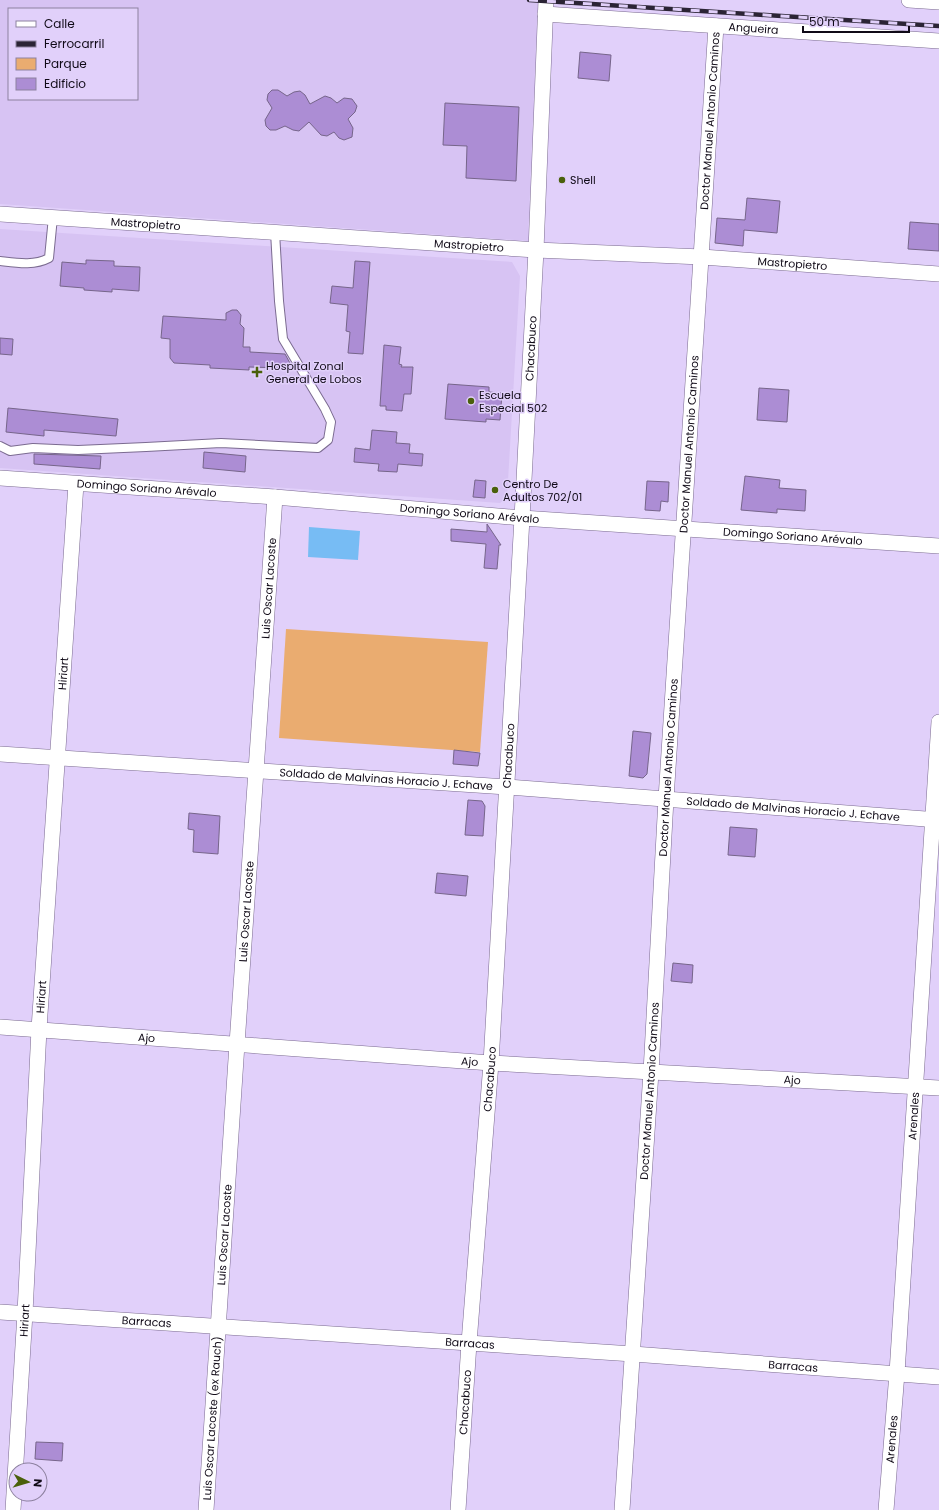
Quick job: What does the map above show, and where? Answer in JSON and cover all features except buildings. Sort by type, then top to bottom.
[{"type":"street","points":[[909,0],[939,2]]},
{"type":"street","name":"Angueira","points":[[546,7],[716,26],[939,41]]},
{"type":"street","name":"Chacabuco","points":[[458,1510],[469,1343],[491,1063],[536,250],[546,7]]},
{"type":"street","name":"Doctor Manuel Antonio Caminos","points":[[622,1510],[651,1072],[666,799],[716,26]]},
{"type":"street","name":"Mastropietro","points":[[0,214],[536,250],[702,257],[939,274]]},
{"type":"street","name":"Domingo Soriano Arévalo","points":[[0,478],[275,497],[522,518],[939,546]]},
{"type":"street","name":"Hiriart","points":[[13,1510],[25,1313],[39,1029],[76,484]]},
{"type":"street","name":"Luis Oscar Lacoste","points":[[219,1326],[275,497]]},
{"type":"street","name":"Arenales","points":[[886,1510],[897,1373],[915,1086],[936,820],[939,722]]},
{"type":"street","name":"Soldado de Malvinas Horacio J. Echave","points":[[0,754],[507,787],[936,820]]},
{"type":"street","name":"Ajo","points":[[0,1027],[491,1063],[939,1088]]},
{"type":"street","name":"Barracas","points":[[0,1312],[632,1354],[939,1377]]},
{"type":"street","name":"Luis Oscar Lacoste (ex Rauch)","points":[[206,1510],[219,1326]]},
{"type":"lane","points":[[0,261],[30,264],[49,258],[53,217]]},
{"type":"lane","points":[[0,446],[10,451],[33,448],[78,450],[138,448],[221,442],[318,448],[328,440],[330,422],[325,409],[283,339],[275,232]]},
{"type":"shaded area","points":[[0,0],[538,0],[528,241],[0,204]]},
{"type":"shaded area","name":"Hospital Zonal General de Lobos","points":[[0,229],[512,262],[520,276],[507,498],[500,503],[0,468]]},
{"type":"green space","points":[[286,629],[488,642],[480,752],[279,738]]},
{"type":"water","points":[[309,527],[360,531],[358,560],[308,557]]},
{"type":"railway","points":[[529,0],[939,26]]},
{"type":"place","name":"Shell","points":[[562,180]]},
{"type":"place","name":"Hospital Zonal General de Lobos","points":[[257,372]]},
{"type":"place","name":"Escuela Especial 502","points":[[471,401]]},
{"type":"place","name":"Centro De Adultos 702/01","points":[[495,490]]}]
